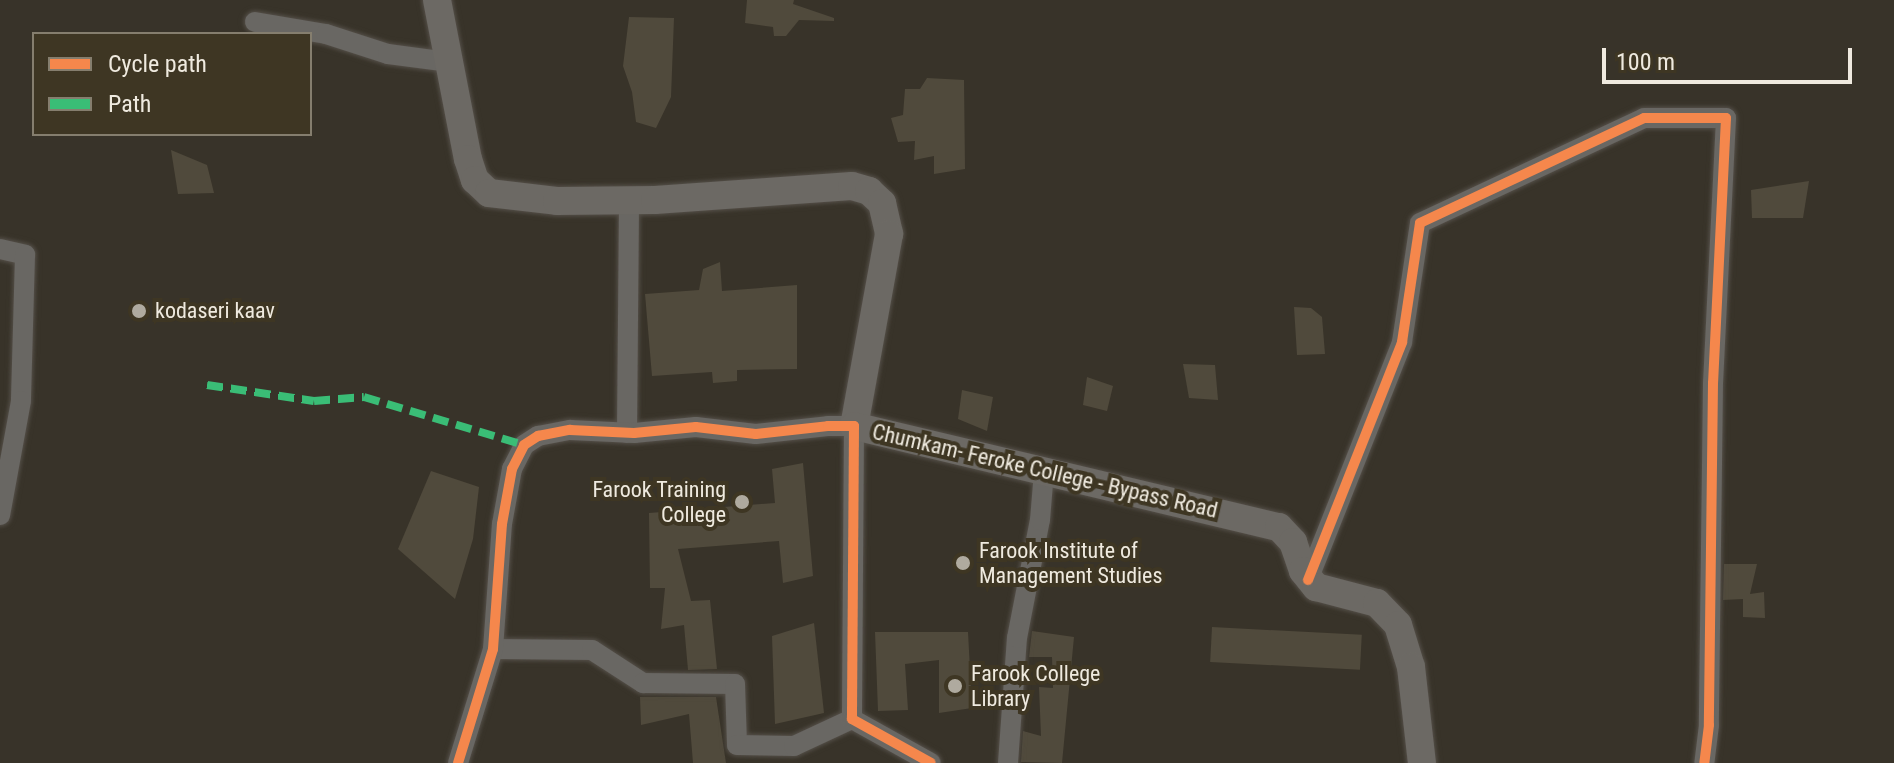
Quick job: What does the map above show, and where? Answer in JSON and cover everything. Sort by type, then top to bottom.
[{"type":"main road","name":"Chumkam- Feroke College - Bypass Road","points":[[437,0],[468,159],[475,180],[489,193],[557,201],[629,201],[852,186],[869,191],[882,203],[889,234],[854,426],[1279,527],[1293,542],[1308,580]]},
{"type":"main road","points":[[1308,580],[1324,590],[1377,603],[1398,625],[1411,667],[1422,763]]},
{"type":"street","points":[[255,22],[326,34],[388,54],[449,62]]},
{"type":"street","points":[[1308,580],[1402,342],[1420,223],[1644,118],[1726,118],[1713,383],[1709,725],[1704,763]]},
{"type":"street","points":[[627,433],[629,201]]},
{"type":"street","points":[[0,249],[25,255],[21,401],[0,515]]},
{"type":"street","points":[[458,763],[493,649],[502,524],[512,469],[524,445],[538,436],[570,430],[627,433],[696,427],[756,434],[811,426],[854,426],[852,719]]},
{"type":"street","points":[[1008,763],[1017,638],[1040,520],[1044,471]]},
{"type":"street","points":[[493,649],[592,650],[643,683],[735,684],[737,745],[794,746],[852,719]]},
{"type":"street","points":[[852,719],[931,763]]},
{"type":"building","points":[[747,0],[794,0],[793,4],[834,18],[834,21],[799,20],[786,36],[774,36],[773,27],[745,23]]},
{"type":"building","points":[[629,17],[674,18],[671,97],[656,128],[636,122],[632,92],[623,66]]},
{"type":"building","points":[[927,78],[964,80],[965,169],[934,174],[934,156],[914,160],[915,141],[898,142],[891,118],[903,115],[905,89],[920,89]]},
{"type":"building","points":[[171,150],[207,165],[214,193],[178,194]]},
{"type":"building","points":[[1809,181],[1803,218],[1752,218],[1751,190]]},
{"type":"building","points":[[720,262],[722,291],[797,285],[797,369],[737,370],[737,381],[713,383],[712,372],[652,376],[645,294],[699,290],[703,269]]},
{"type":"building","points":[[1294,307],[1311,308],[1322,317],[1325,354],[1297,355]]},
{"type":"building","points":[[1183,364],[1215,365],[1218,400],[1189,398]]},
{"type":"building","points":[[1087,377],[1113,386],[1107,411],[1083,405]]},
{"type":"building","points":[[962,390],[993,397],[987,431],[958,419]]},
{"type":"building","points":[[803,463],[813,576],[783,583],[779,541],[678,549],[691,601],[710,600],[717,669],[688,670],[684,625],[661,629],[665,588],[650,588],[649,513],[775,503],[772,469]]},
{"type":"building","points":[[431,471],[479,487],[473,539],[455,599],[398,549]]},
{"type":"building","points":[[1724,564],[1757,564],[1750,594],[1764,592],[1765,618],[1743,617],[1743,599],[1723,600]]},
{"type":"building","points":[[814,623],[824,713],[775,724],[772,636]]},
{"type":"building","points":[[1212,627],[1362,635],[1360,670],[1210,662]]},
{"type":"building","points":[[1032,631],[1074,637],[1062,763],[1021,762],[1023,731],[1041,736],[1039,687],[1053,688],[1052,657],[1029,657]]},
{"type":"building","name":"Farook College Library","points":[[875,632],[968,632],[972,708],[939,713],[939,660],[905,664],[908,710],[878,711]]},
{"type":"building","points":[[640,697],[716,697],[726,763],[693,763],[689,714],[641,725]]},
{"type":"marked path","points":[[207,385],[314,401],[364,397],[524,445]]},
{"type":"cycle path","points":[[1308,580],[1402,342],[1420,223],[1644,118],[1726,118],[1713,383],[1709,725],[1704,763]]},
{"type":"cycle path","points":[[458,763],[493,649],[502,524],[512,469],[524,445],[538,436],[570,430],[634,433],[696,427],[756,434],[828,426],[854,426],[852,719],[931,763]]},
{"type":"place","name":"kodaseri kaav","points":[[139,311]]},
{"type":"place","name":"Farook Training College","points":[[742,502]]},
{"type":"place","name":"Farook Institute of Management Studies","points":[[963,563]]},
{"type":"place","name":"Farook College Library","points":[[955,686]]}]
